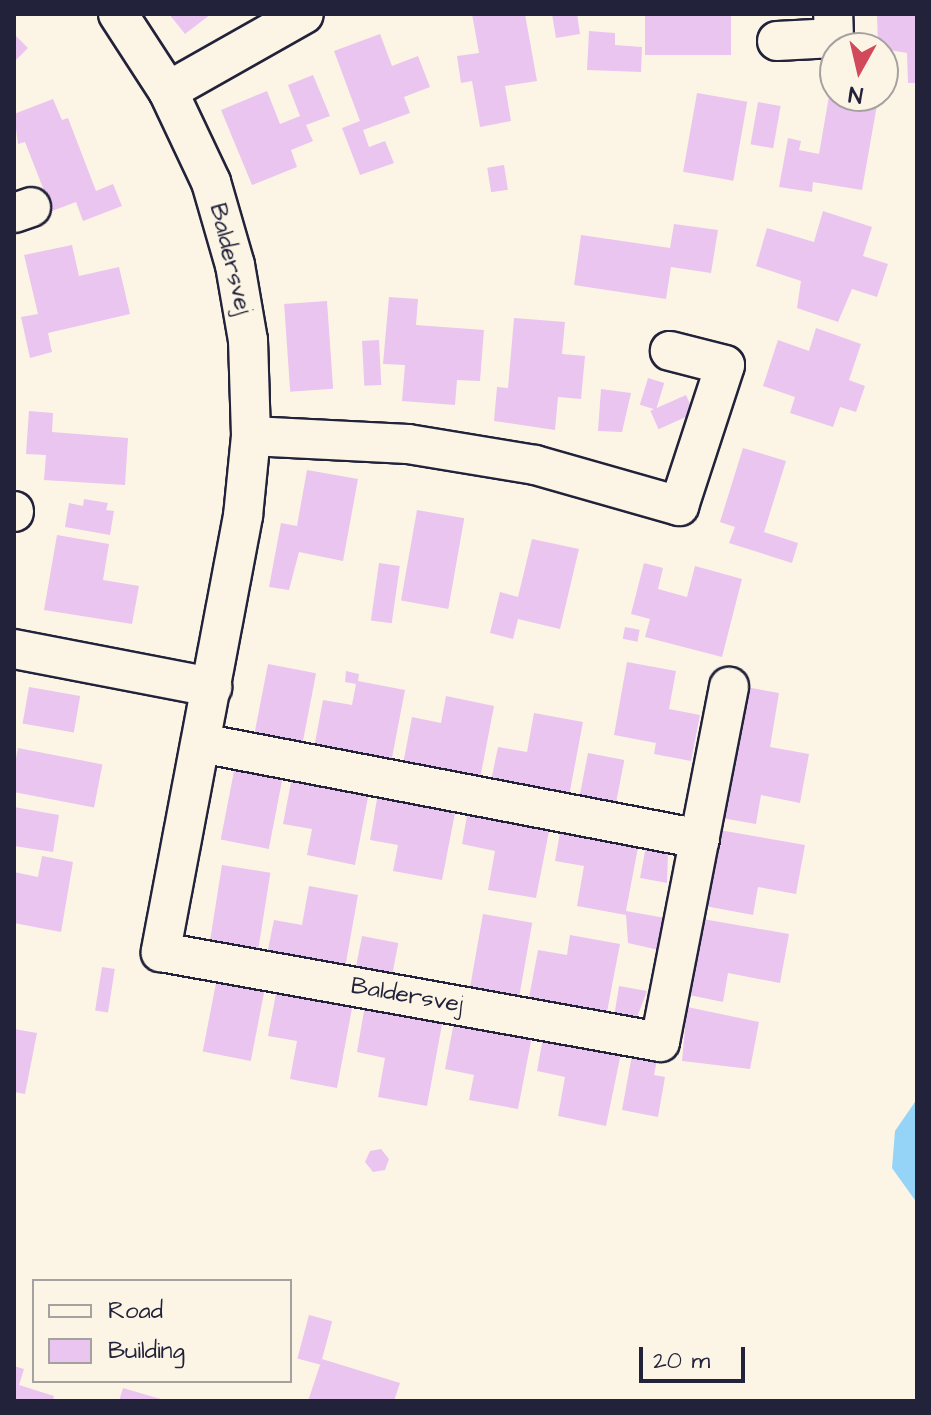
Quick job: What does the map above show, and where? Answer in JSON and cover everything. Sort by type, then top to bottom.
[{"type":"street","name":"Baldersvej","points":[[118,14],[168,91],[211,182],[235,265],[248,340],[251,436],[212,687],[161,952],[660,1042],[729,687]]},
{"type":"street","points":[[168,91],[304,14]]},
{"type":"street","points":[[777,41],[834,38],[833,14]]},
{"type":"street","points":[[251,436],[408,444],[479,456],[679,506],[725,365],[670,351]]},
{"type":"street","points":[[14,649],[212,687]]},
{"type":"street","points":[[201,743],[700,839]]},
{"type":"water","points":[[917,1099],[917,1203],[892,1168],[895,1131]]},
{"type":"building","points":[[169,14],[211,14],[185,34]]},
{"type":"building","points":[[472,14],[525,14],[537,81],[505,86],[511,121],[480,127],[472,81],[461,83],[457,56],[479,53]]},
{"type":"building","points":[[552,14],[577,14],[580,34],[556,38]]},
{"type":"building","points":[[645,14],[731,14],[731,55],[645,55]]},
{"type":"building","points":[[877,14],[917,14],[917,83],[908,83],[907,53],[899,52],[899,32],[878,32]]},
{"type":"building","points":[[589,31],[615,33],[615,45],[642,47],[641,72],[587,70]]},
{"type":"building","points":[[14,34],[28,48],[14,62]]},
{"type":"building","points":[[380,34],[392,66],[418,56],[430,87],[404,97],[410,113],[363,130],[369,147],[385,141],[394,163],[360,175],[342,128],[360,121],[334,51]]},
{"type":"building","points":[[313,75],[330,116],[306,125],[313,141],[291,150],[297,167],[252,185],[221,110],[267,91],[280,124],[300,116],[288,85]]},
{"type":"building","points":[[697,93],[747,102],[733,181],[683,172]]},
{"type":"building","points":[[53,99],[62,120],[68,118],[96,191],[113,184],[122,206],[83,221],[76,202],[52,211],[25,142],[18,144],[14,114]]},
{"type":"building","points":[[758,102],[781,106],[773,148],[751,144]]},
{"type":"building","points":[[826,112],[876,112],[862,190],[813,182],[812,192],[779,187],[788,138],[801,141],[799,150],[819,154]]},
{"type":"building","points":[[504,165],[508,190],[491,192],[487,168]]},
{"type":"building","points":[[823,211],[872,227],[863,256],[888,264],[877,297],[852,289],[838,322],[797,308],[801,281],[756,266],[767,228],[814,242]]},
{"type":"building","points":[[674,224],[718,230],[711,273],[671,267],[666,299],[574,285],[581,235],[670,248]]},
{"type":"building","points":[[72,245],[79,276],[119,267],[130,314],[48,333],[52,352],[30,358],[21,317],[38,314],[24,255]]},
{"type":"building","points":[[389,297],[418,299],[416,325],[484,330],[480,381],[457,380],[455,405],[402,401],[405,365],[383,364]]},
{"type":"building","points":[[327,301],[333,389],[290,392],[284,304]]},
{"type":"building","points":[[514,318],[565,322],[562,354],[585,356],[581,399],[558,397],[555,430],[494,421],[497,387],[508,388]]},
{"type":"building","points":[[816,328],[861,344],[849,380],[865,386],[856,412],[840,407],[833,427],[790,413],[795,397],[763,386],[778,340],[809,351]]},
{"type":"building","points":[[379,340],[381,385],[364,386],[362,341]]},
{"type":"building","points":[[648,378],[664,383],[656,410],[640,405]]},
{"type":"building","points":[[601,389],[631,393],[622,432],[598,431]]},
{"type":"building","points":[[686,395],[694,413],[659,429],[650,411]]},
{"type":"building","points":[[29,411],[53,413],[52,432],[128,438],[125,485],[44,480],[46,455],[26,454]]},
{"type":"building","points":[[743,448],[786,461],[764,532],[798,543],[792,563],[729,543],[735,527],[720,522]]},
{"type":"building","points":[[307,470],[358,479],[343,561],[299,552],[289,590],[269,587],[281,523],[297,526]]},
{"type":"building","points":[[84,499],[108,503],[106,510],[114,511],[110,535],[65,527],[69,503],[83,506]]},
{"type":"building","points":[[417,510],[464,518],[448,609],[401,601]]},
{"type":"building","points":[[57,535],[109,544],[103,580],[139,586],[132,624],[44,610]]},
{"type":"building","points":[[532,539],[579,549],[560,629],[518,619],[513,639],[490,633],[500,592],[518,597]]},
{"type":"building","points":[[379,563],[400,566],[392,623],[371,620]]},
{"type":"building","points":[[644,563],[663,568],[658,589],[687,597],[695,566],[742,579],[722,657],[645,637],[650,619],[631,614]]},
{"type":"building","points":[[625,627],[640,630],[637,642],[623,639]]},
{"type":"building","points":[[627,662],[676,671],[669,709],[700,715],[691,761],[654,754],[656,743],[614,735]]},
{"type":"building","points":[[268,664],[316,673],[302,746],[254,737]]},
{"type":"building","points":[[346,671],[359,674],[358,681],[405,690],[391,763],[314,748],[323,700],[352,705],[356,684],[345,682]]},
{"type":"building","points":[[29,687],[80,696],[74,732],[23,723]]},
{"type":"building","points":[[746,687],[779,693],[770,747],[809,754],[800,803],[761,795],[756,824],[722,818]]},
{"type":"building","points":[[446,696],[494,706],[480,779],[403,764],[412,717],[441,723]]},
{"type":"building","points":[[534,713],[583,722],[569,796],[491,781],[498,747],[527,752]]},
{"type":"building","points":[[18,748],[102,764],[94,808],[14,792]]},
{"type":"building","points":[[588,753],[624,760],[616,804],[579,797]]},
{"type":"building","points":[[235,766],[283,775],[269,849],[221,840]]},
{"type":"building","points":[[292,777],[369,792],[355,865],[307,855],[312,829],[283,824]]},
{"type":"building","points":[[378,793],[456,808],[442,880],[393,871],[398,845],[370,840]]},
{"type":"building","points":[[14,807],[59,815],[53,852],[14,846]]},
{"type":"building","points":[[468,810],[550,826],[536,898],[488,890],[495,851],[462,844]]},
{"type":"building","points":[[561,827],[639,842],[626,911],[665,918],[659,950],[628,943],[626,915],[577,906],[584,866],[555,861]]},
{"type":"building","points":[[719,830],[805,845],[796,894],[758,887],[753,915],[705,906]]},
{"type":"building","points":[[646,846],[668,851],[667,883],[640,878]]},
{"type":"building","points":[[42,856],[73,862],[61,932],[14,923],[14,872],[38,877]]},
{"type":"building","points":[[222,865],[270,873],[258,951],[210,943]]},
{"type":"building","points":[[309,886],[358,895],[345,968],[267,954],[274,920],[302,925]]},
{"type":"building","points":[[483,914],[532,923],[519,999],[469,991]]},
{"type":"building","points":[[703,919],[789,934],[780,983],[728,973],[723,1002],[689,995]]},
{"type":"building","points":[[570,935],[620,944],[606,1017],[528,1003],[538,950],[567,955]]},
{"type":"building","points":[[362,936],[398,943],[391,978],[355,971]]},
{"type":"building","points":[[102,967],[115,969],[108,1012],[95,1010]]},
{"type":"building","points":[[217,978],[265,987],[251,1061],[203,1052]]},
{"type":"building","points":[[619,986],[647,991],[636,1020],[614,1017]]},
{"type":"building","points":[[277,988],[353,1003],[337,1088],[290,1079],[297,1041],[268,1036]]},
{"type":"building","points":[[365,1005],[443,1019],[427,1106],[378,1097],[385,1058],[357,1052]]},
{"type":"building","points":[[687,1007],[759,1022],[750,1069],[682,1061]]},
{"type":"building","points":[[454,1022],[532,1036],[518,1109],[469,1100],[474,1075],[445,1069]]},
{"type":"building","points":[[14,1029],[37,1033],[25,1094],[14,1092]]},
{"type":"building","points":[[543,1038],[621,1053],[606,1126],[558,1116],[565,1077],[537,1071]]},
{"type":"building","points":[[632,1055],[657,1060],[654,1075],[665,1077],[658,1117],[622,1110]]},
{"type":"building","points":[[381,1149],[389,1159],[385,1170],[373,1172],[365,1162],[370,1151]]},
{"type":"building","points":[[309,1315],[332,1321],[321,1365],[297,1358]]},
{"type":"building","points":[[322,1359],[400,1383],[394,1401],[308,1401]]},
{"type":"building","points":[[14,1366],[24,1369],[19,1385],[54,1396],[53,1401],[14,1401]]},
{"type":"building","points":[[123,1388],[164,1400],[164,1401],[119,1401]]}]
